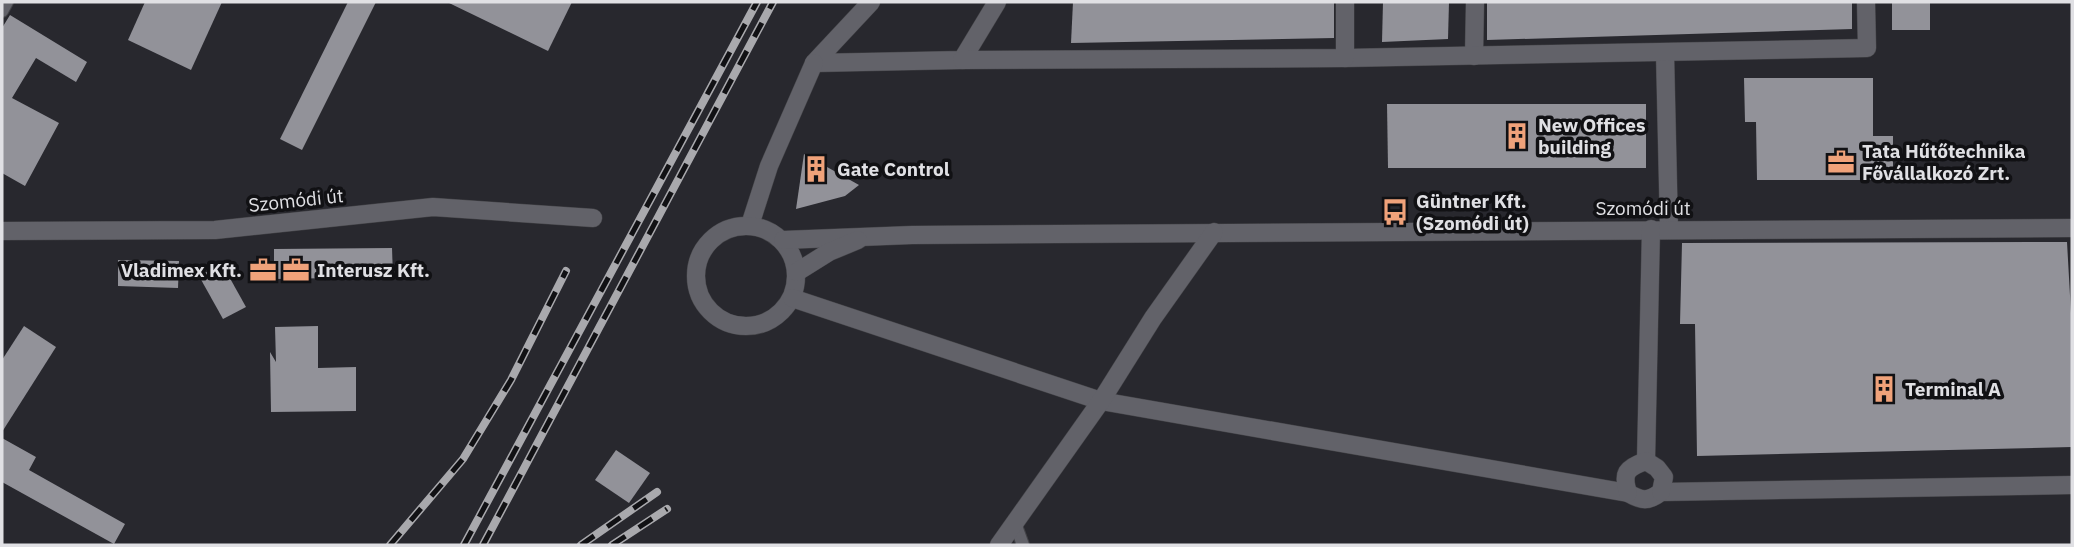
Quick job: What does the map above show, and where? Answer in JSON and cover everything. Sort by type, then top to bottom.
[{"type":"street","points":[[750,225],[765,177],[814,63],[871,2]]},
{"type":"street","points":[[962,60],[997,2]]},
{"type":"street","points":[[1345,2],[1345,58]]},
{"type":"street","points":[[1474,56],[1475,2]]},
{"type":"street","points":[[814,63],[1345,58],[1867,48],[1867,2]]},
{"type":"street","points":[[1646,461],[1660,229],[1665,52]]},
{"type":"street","name":"Szomódi út","points":[[2,231],[215,230],[433,207],[593,218]]},
{"type":"street","points":[[750,225],[768,230],[783,240],[793,255],[797,272],[793,298],[776,317],[756,326],[734,325],[715,315],[704,304],[697,289],[695,273],[699,257],[707,243],[727,230],[750,225]]},
{"type":"street","name":"Szomódi út","points":[[783,240],[868,236],[1214,232],[2072,228]]},
{"type":"street","points":[[1001,542],[1101,401],[1153,318],[1214,232]]},
{"type":"street","points":[[797,272],[829,252],[868,236]]},
{"type":"street","points":[[793,298],[1101,401],[1628,493],[1641,501],[1651,499],[1661,492],[2072,485]]},
{"type":"street","points":[[1646,461],[1664,477],[1661,492]]},
{"type":"street","points":[[1628,493],[1625,481],[1627,472],[1634,465],[1646,461]]},
{"type":"lane","points":[[2,11],[7,2]]},
{"type":"lane","points":[[1001,542],[1023,545],[1015,523]]},
{"type":"building","points":[[145,2],[222,2],[191,70],[128,40]]},
{"type":"building","points":[[348,2],[376,2],[302,150],[280,139]]},
{"type":"building","points":[[447,2],[572,2],[548,51]]},
{"type":"building","points":[[1073,2],[1334,2],[1334,38],[1071,43]]},
{"type":"building","points":[[1383,2],[1449,2],[1448,39],[1382,42]]},
{"type":"building","points":[[1487,2],[1852,2],[1852,29],[1487,40]]},
{"type":"building","points":[[1892,2],[1930,2],[1930,30],[1892,30]]},
{"type":"building","points":[[10,15],[87,62],[76,82],[36,58],[12,98],[59,123],[25,186],[2,173],[2,28]]},
{"type":"building","points":[[1744,78],[1873,78],[1873,136],[1893,136],[1893,180],[1757,180],[1756,122],[1745,122]]},
{"type":"building","name":"New Offices building","points":[[1387,104],[1646,104],[1646,168],[1388,168]]},
{"type":"building","name":"Gate Control","points":[[804,154],[859,185],[845,196],[796,209]]},
{"type":"building","name":"Terminal A","points":[[2067,242],[2072,331],[2072,447],[1697,456],[1695,324],[1680,324],[1682,243]]},
{"type":"building","points":[[392,248],[393,277],[274,279],[274,249]]},
{"type":"building","points":[[118,260],[179,261],[178,288],[118,286]]},
{"type":"building","points":[[222,264],[246,307],[223,319],[199,276]]},
{"type":"building","points":[[24,326],[56,347],[2,432],[2,360]]},
{"type":"building","points":[[318,326],[318,368],[356,367],[356,411],[271,412],[270,352],[276,362],[275,327]]},
{"type":"building","points":[[2,438],[36,457],[29,470],[125,524],[114,544],[2,482]]},
{"type":"building","points":[[616,450],[650,473],[629,503],[595,480]]},
{"type":"railway","points":[[464,545],[757,2]]},
{"type":"railway","points":[[483,545],[773,2]]},
{"type":"railway","points":[[390,545],[463,459],[511,380],[566,271]]},
{"type":"railway","points":[[581,545],[657,492]]},
{"type":"railway","points":[[612,545],[667,509]]},
{"type":"place","name":"New Offices building","points":[[1517,136]]},
{"type":"place","name":"Tata Hűtőtechnika Fővállalkozó Zrt.","points":[[1841,162]]},
{"type":"place","name":"Gate Control","points":[[816,169]]},
{"type":"place","name":"Güntner Kft. (Szomódi út)","points":[[1395,212]]},
{"type":"place","name":"Vladimex Kft.","points":[[263,270]]},
{"type":"place","name":"Interusz Kft.","points":[[296,270]]},
{"type":"place","name":"Terminal A","points":[[1884,389]]}]
